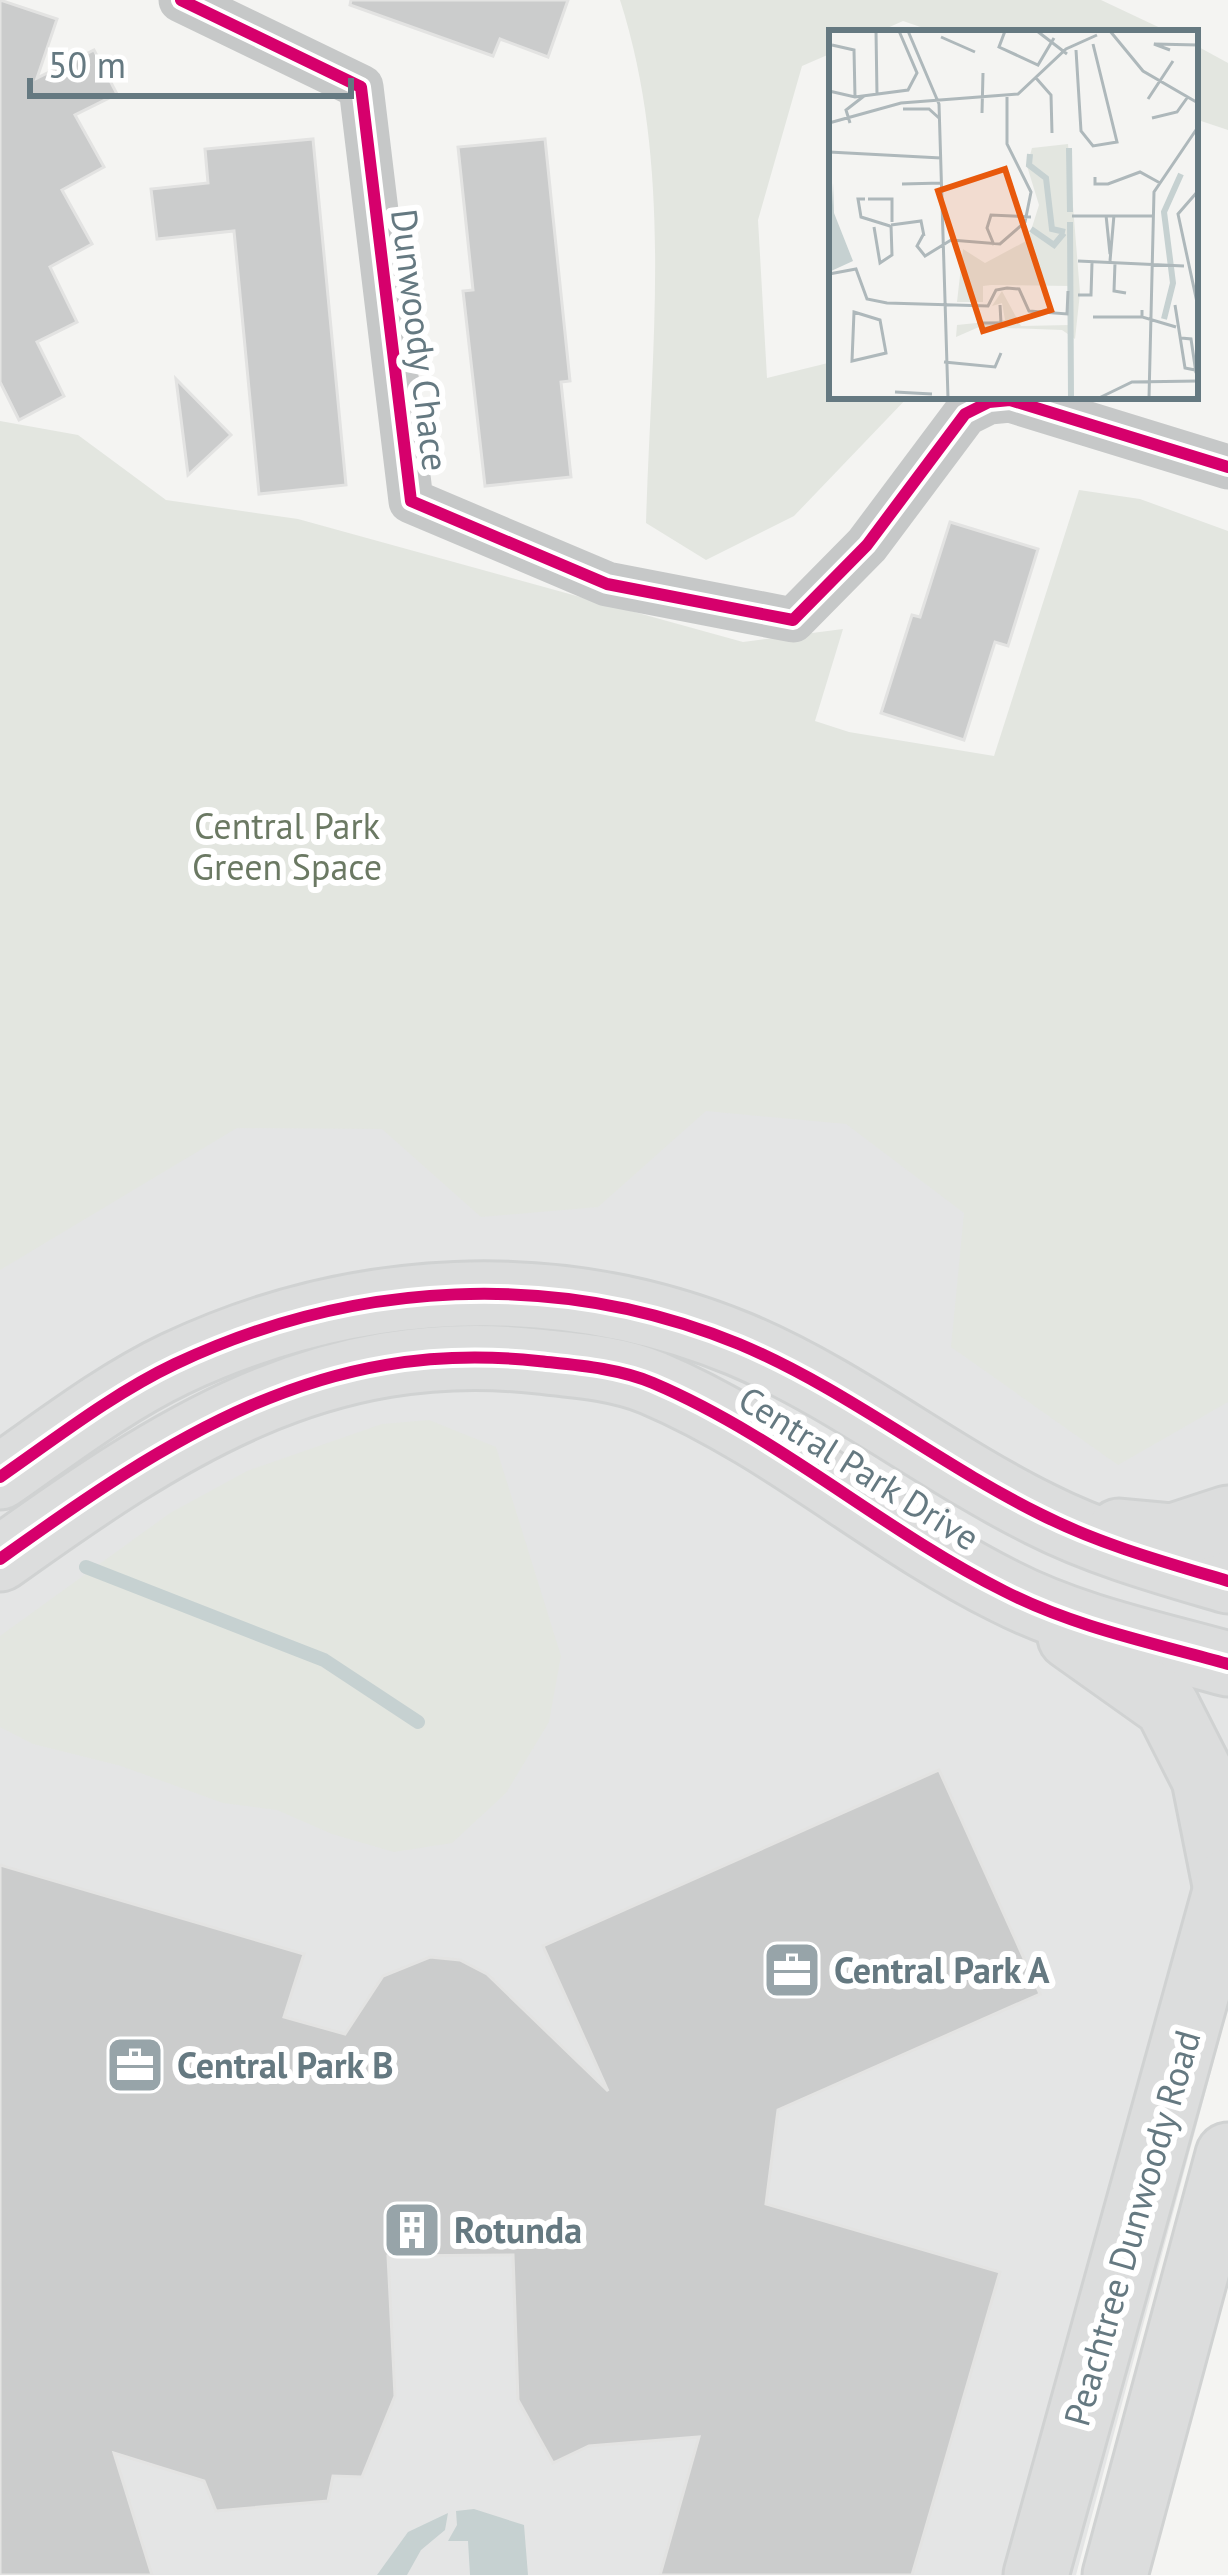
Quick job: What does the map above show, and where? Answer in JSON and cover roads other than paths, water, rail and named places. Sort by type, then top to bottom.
[{"type":"street","name":"Dunwoody Chace","points":[[181,0],[361,87],[411,501],[607,584],[793,620],[867,545],[965,414],[988,402],[1010,400],[1228,467]]},
{"type":"street","name":"Central Park Drive","points":[[0,1478],[171,1366],[252,1331],[336,1307],[443,1293],[556,1296],[651,1314],[740,1345],[825,1387],[1040,1514],[1135,1553],[1228,1581]]},
{"type":"street","name":"Central Park Drive","points":[[0,1559],[194,1429],[289,1386],[392,1360],[486,1355],[583,1366],[650,1382],[769,1441],[1004,1592],[1079,1623],[1228,1664]]},
{"type":"street","points":[[1040,1514],[1132,1534],[1173,1535],[1228,1519]]},
{"type":"street","points":[[1004,1592],[1167,1706],[1204,1779],[1227,1886]]},
{"type":"street","name":"Peachtree Dunwoody Road","points":[[1036,2575],[1227,1886]]},
{"type":"street","name":"Peachtree Dunwoody Road","points":[[1115,2575],[1228,2155]]},
{"type":"waterway","points":[[86,1567],[324,1660],[418,1722]]},
{"type":"place","name":"Central Park A","points":[[792,1970]]},
{"type":"place","name":"Central Park B","points":[[135,2065]]},
{"type":"place","name":"Rotunda","points":[[412,2230]]},
{"type":"park label","name":"Central Park Green Space","points":[[287,846]]}]
